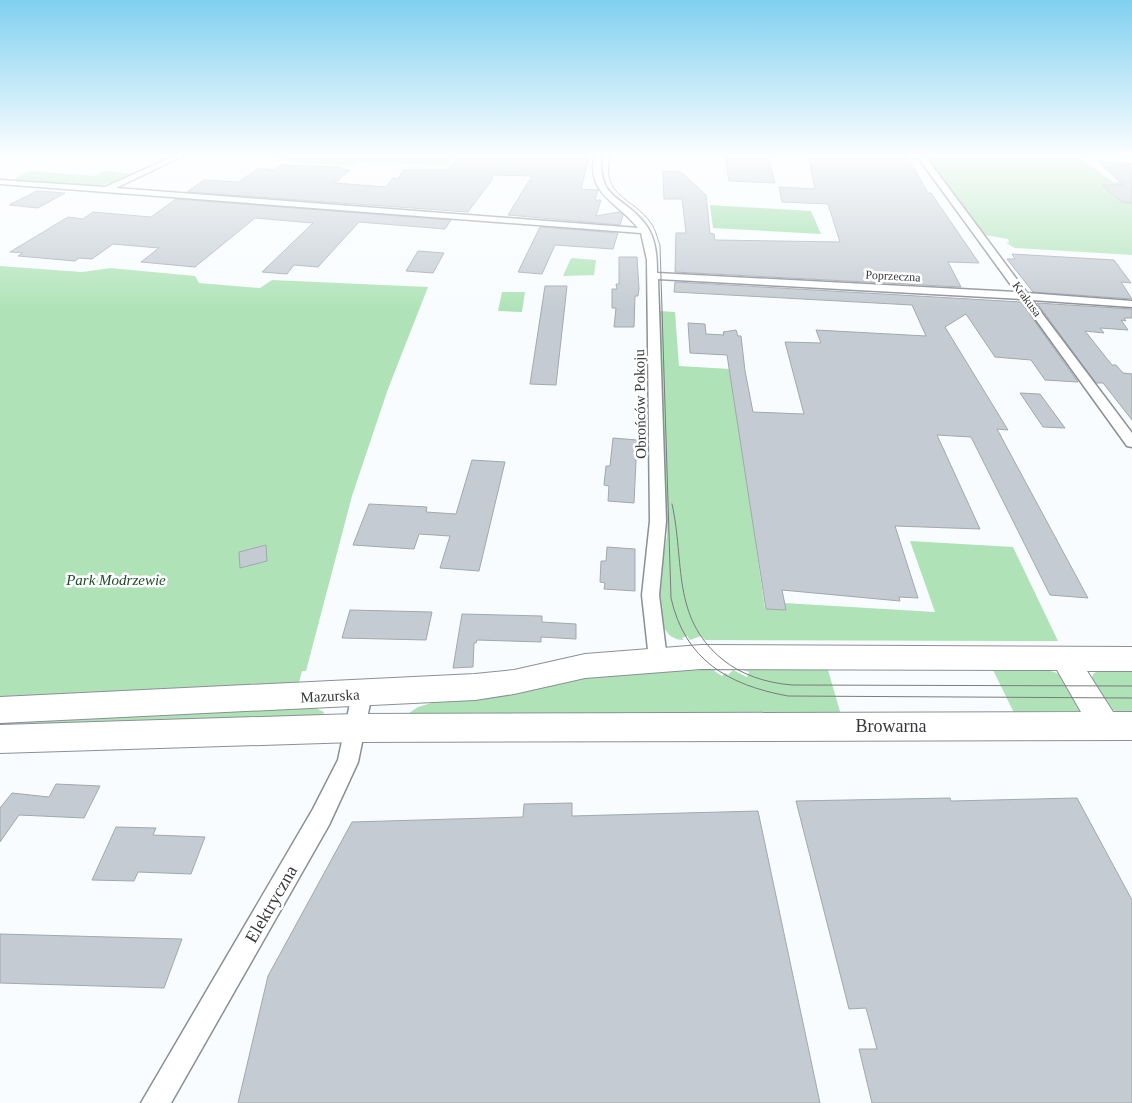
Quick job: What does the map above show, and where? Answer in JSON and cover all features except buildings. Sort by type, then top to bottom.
[{"type":"main road","points":[[658,659],[738,657],[1132,659]]},
{"type":"main road","name":"Mazurska","points":[[0,710],[362,694],[475,687],[514,682],[585,666],[658,659]]},
{"type":"main road","points":[[1065,659],[1119,726]]},
{"type":"main road","name":"Browarna","points":[[355,728],[1119,726]]},
{"type":"main road","points":[[0,739],[355,728]]},
{"type":"street","points":[[336,207],[645,231]]},
{"type":"street","name":"Obrońców Pokoju","points":[[623,207],[638,221],[645,231],[649,242],[653,276],[658,529],[651,604],[658,659]]},
{"type":"street","name":"Krakusa","points":[[959,207],[1132,443]]},
{"type":"street","name":"Poprzeczna","points":[[653,276],[1024,296],[1132,304]]},
{"type":"street","name":"Elektryczna","points":[[155,1103],[321,817],[348,762],[362,694]]},
{"type":"green space","points":[[710,207],[752,207],[811,211],[821,234],[713,228]]},
{"type":"green space","points":[[964,207],[1132,207],[1132,255],[1015,248],[1006,243],[1009,242],[1008,239],[985,235]]},
{"type":"green space","points":[[571,258],[596,260],[594,275],[563,276]]},
{"type":"green space","name":"Park Modrzewie","points":[[0,266],[82,272],[110,268],[195,276],[199,283],[260,288],[272,280],[428,287],[388,389],[352,496],[306,671],[302,671],[298,686],[0,699]]},
{"type":"green space","points":[[502,292],[525,292],[522,312],[498,311]]},
{"type":"green space","points":[[659,311],[675,312],[679,366],[731,369],[765,609],[785,610],[784,603],[935,612],[910,541],[1013,547],[1058,641],[705,640],[701,636],[690,640],[687,636],[682,638],[684,640],[671,636],[664,627],[660,613],[659,596],[667,534]]},
{"type":"green space","points":[[1019,669],[1057,673],[1068,685],[1081,712],[1079,714],[1015,715],[993,670]]},
{"type":"green space","points":[[654,670],[713,670],[722,676],[725,673],[728,675],[733,670],[747,677],[749,672],[743,670],[828,670],[841,715],[409,713],[418,707],[435,702],[579,677]]},
{"type":"green space","points":[[1102,670],[1132,670],[1132,714],[1111,710],[1091,679],[1094,673]]},
{"type":"green space","points":[[313,707],[324,712],[323,715],[0,728],[0,721]]},
{"type":"tram line","points":[[635,207],[651,223],[660,245],[671,598],[678,620],[687,638],[698,653],[728,677],[746,685],[788,696],[1132,698]]},
{"type":"tram line","points":[[672,504],[683,588],[687,607],[694,625],[706,643],[722,659],[746,674],[773,682],[792,685],[1132,686]]}]
